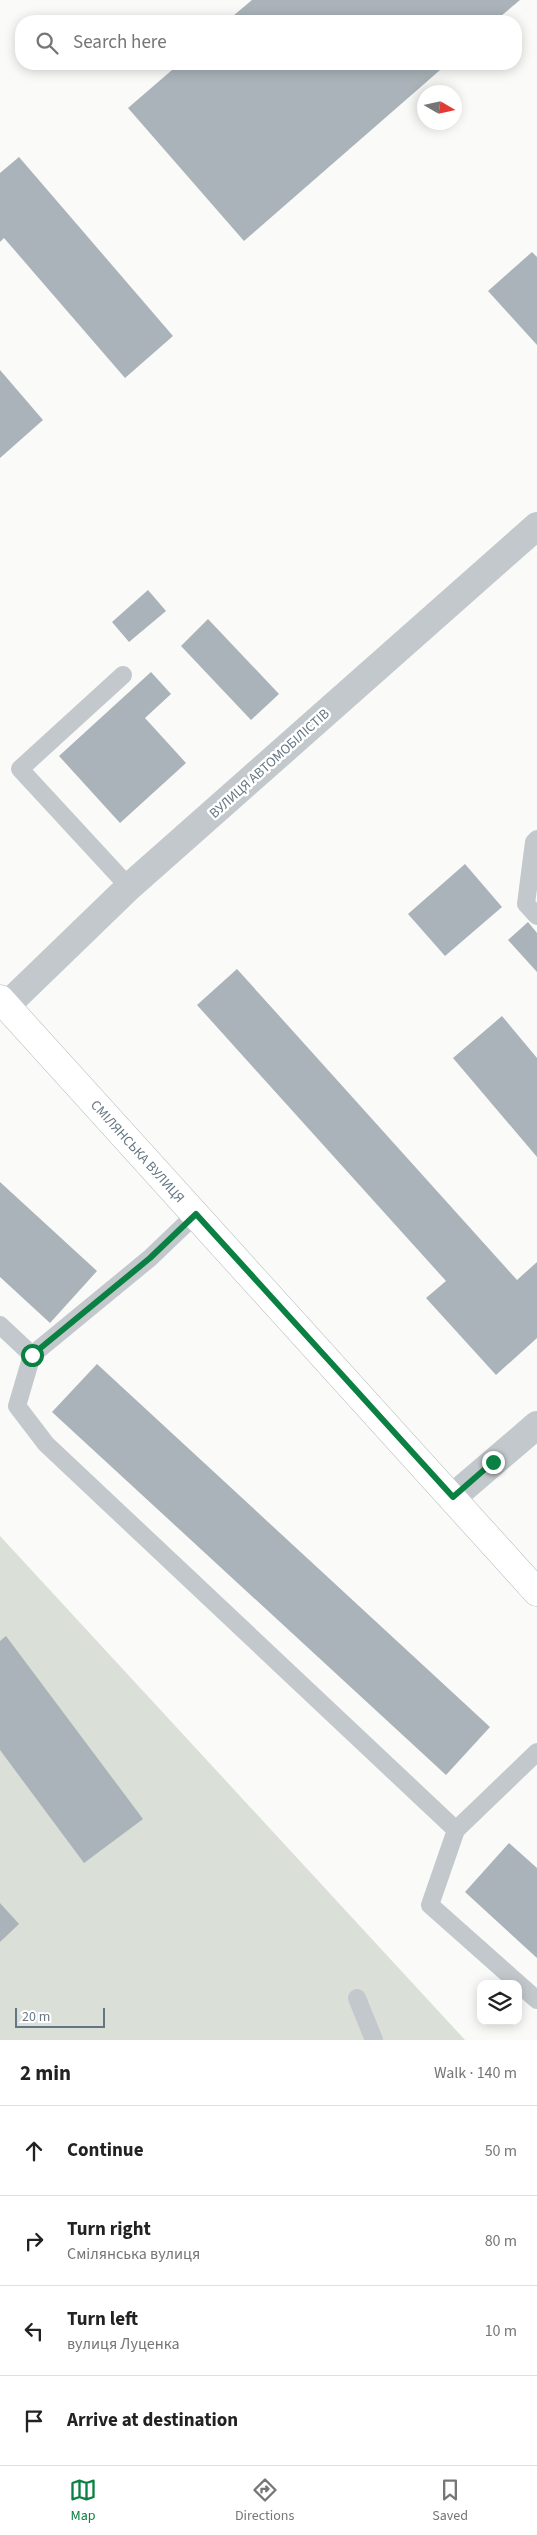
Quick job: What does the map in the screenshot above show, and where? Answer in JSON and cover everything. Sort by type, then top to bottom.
[{"type":"main road","name":"СМІЛЯНСЬКА ВУЛИЦЯ","points":[[3,1003],[453,1497],[537,1592]]},
{"type":"street","name":"ВУЛИЦЯ АВТОМОБІЛІСТІВ","points":[[3,1003],[129,887],[537,526]]},
{"type":"street","points":[[453,1497],[537,1425]]},
{"type":"lane","points":[[122,675],[20,769],[129,887]]},
{"type":"lane","points":[[537,839],[534,842],[526,904],[537,916]]},
{"type":"lane","points":[[196,1214],[150,1258],[32,1355],[17,1406],[46,1444],[456,1830]]},
{"type":"lane","points":[[0,1325],[32,1355]]},
{"type":"lane","points":[[537,1752],[456,1830],[430,1905],[537,2000]]},
{"type":"lane","points":[[357,1998],[374,2040]]},
{"type":"shaded area","points":[[0,1536],[465,2040],[0,2040]]},
{"type":"building","points":[[252,0],[520,0],[502,15],[234,15]]},
{"type":"building","points":[[172,70],[440,70],[423,85],[417,85],[417,90],[244,241],[128,108]]},
{"type":"building","points":[[19,157],[173,336],[125,378],[4,238],[0,242],[0,173]]},
{"type":"building","points":[[532,252],[537,257],[537,345],[488,291]]},
{"type":"building","points":[[0,370],[43,420],[0,458]]},
{"type":"building","points":[[148,590],[166,611],[129,642],[112,622]]},
{"type":"building","points":[[208,619],[279,694],[251,720],[181,646]]},
{"type":"building","points":[[151,672],[171,694],[145,718],[186,763],[120,823],[59,756]]},
{"type":"building","points":[[465,864],[502,907],[445,956],[408,914]]},
{"type":"building","points":[[528,922],[537,933],[537,972],[508,940]]},
{"type":"building","points":[[237,969],[517,1280],[537,1262],[537,1338],[496,1375],[426,1298],[446,1281],[197,1005]]},
{"type":"building","points":[[502,1016],[537,1058],[537,1157],[453,1058]]},
{"type":"building","points":[[0,1182],[97,1271],[50,1323],[0,1277]]},
{"type":"building","points":[[97,1364],[490,1727],[446,1775],[52,1412]]},
{"type":"building","points":[[6,1636],[143,1819],[84,1863],[0,1750],[0,1641]]},
{"type":"building","points":[[509,1843],[537,1868],[537,1958],[465,1892]]},
{"type":"building","points":[[0,1903],[19,1924],[0,1942]]},
{"type":"route","points":[[32,1355],[150,1258],[196,1214],[453,1497],[493,1462]]}]
